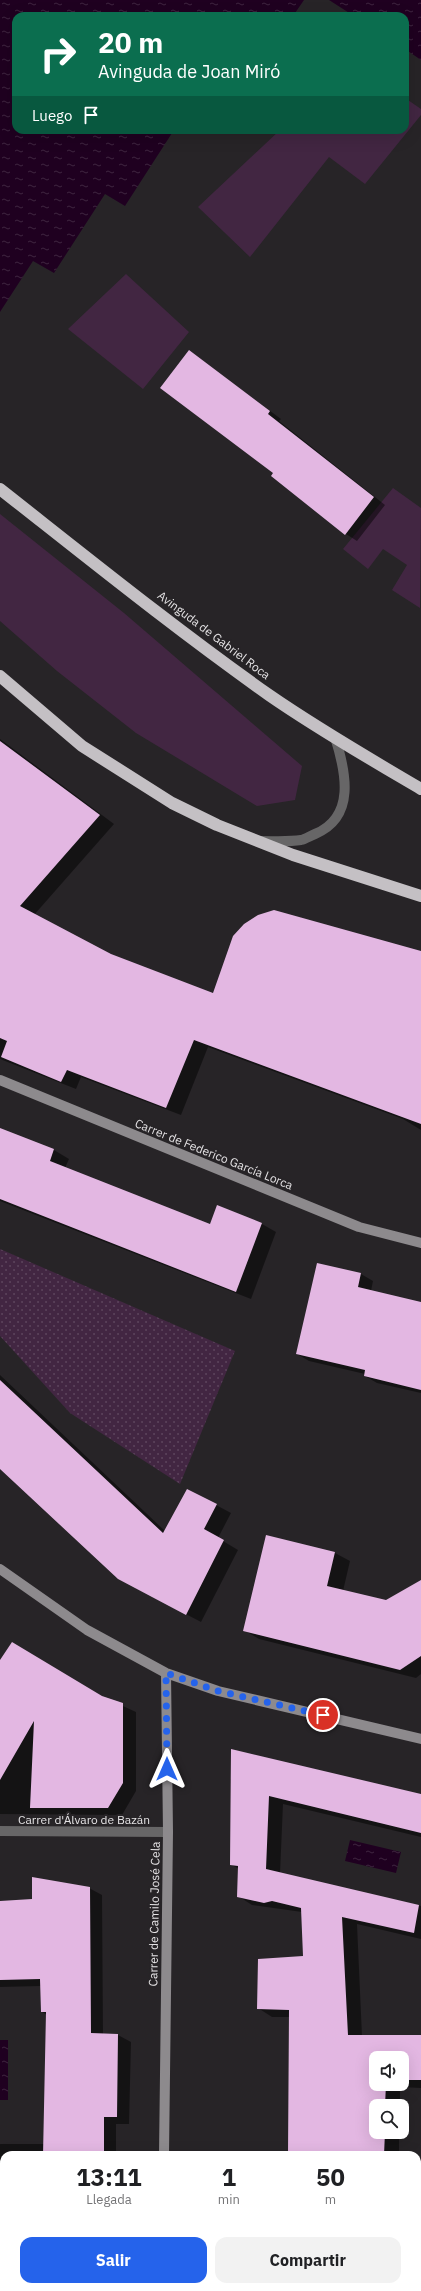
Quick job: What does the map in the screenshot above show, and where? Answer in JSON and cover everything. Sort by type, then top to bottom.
[{"type":"highway","name":"Avinguda de Gabriel Roca","points":[[0,489],[212,654],[270,695],[335,737],[421,789]]},
{"type":"highway","points":[[0,676],[82,746],[117,770],[172,803],[256,842],[421,896]]},
{"type":"street","points":[[256,842],[302,840],[326,829],[340,815],[344,792],[344,766],[335,737]]},
{"type":"street","name":"Carrer de Federico García Lorca","points":[[0,1080],[359,1227],[421,1243]]},
{"type":"street","points":[[0,1569],[87,1630],[166,1673],[218,1691],[421,1739]]},
{"type":"street","name":"Carrer de Camilo José Cela","points":[[164,2151],[168,1832],[166,1673]]},
{"type":"street","name":"Carrer d'Álvaro de Bazán","points":[[0,1831],[168,1832]]},
{"type":"shaded area","points":[[409,101],[421,109],[421,115],[409,130]]},
{"type":"shaded area","points":[[276,134],[406,134],[365,184],[329,157],[250,257],[198,207]]},
{"type":"shaded area","points":[[126,274],[189,332],[143,389],[68,329]]},
{"type":"shaded area","points":[[393,488],[421,508],[420,608],[392,590],[407,565],[383,549],[368,569],[343,549]]},
{"type":"shaded area","points":[[0,514],[124,613],[302,766],[295,800],[257,806],[136,733],[57,671],[0,621]]},
{"type":"shaded area","points":[[0,1249],[235,1351],[180,1484],[70,1413],[0,1336]]},
{"type":"water","points":[[0,0],[304,0],[296,12],[12,12],[12,134],[171,134],[125,206],[105,194],[54,273],[33,261],[0,312]]},
{"type":"water","points":[[329,0],[421,0],[421,60],[409,52],[409,12],[348,12]]},
{"type":"water","points":[[350,1840],[401,1852],[396,1873],[345,1861]]},
{"type":"water","points":[[0,2040],[8,2040],[8,2100],[0,2100]]},
{"type":"building","points":[[189,350],[270,411],[268,414],[374,497],[345,535],[271,476],[273,473],[160,388]]},
{"type":"building","points":[[0,741],[100,815],[20,906],[111,954],[213,993],[233,936],[244,924],[258,915],[274,910],[421,951],[421,1124],[194,1040],[166,1108],[67,1070],[61,1082],[1,1057],[7,1041],[0,1038]]},
{"type":"building","points":[[0,1128],[54,1149],[50,1161],[210,1224],[217,1205],[262,1223],[236,1292],[0,1199]]},
{"type":"building","points":[[317,1263],[361,1273],[358,1287],[421,1302],[421,1390],[364,1376],[365,1370],[296,1354]]},
{"type":"building","points":[[0,1380],[163,1533],[187,1489],[217,1504],[204,1529],[224,1540],[186,1615],[118,1579],[0,1469]]},
{"type":"building","points":[[266,1535],[335,1552],[327,1586],[386,1600],[421,1580],[421,1656],[400,1670],[243,1631]]},
{"type":"building","points":[[12,1642],[102,1696],[123,1703],[123,1783],[108,1808],[30,1808],[34,1721],[0,1780],[0,1660]]},
{"type":"building","points":[[231,1749],[421,1794],[421,1833],[269,1796],[266,1869],[419,1905],[414,1933],[342,1917],[348,2035],[421,2035],[421,2080],[409,2080],[409,2051],[369,2051],[369,2091],[386,2091],[385,2099],[369,2099],[369,2139],[385,2139],[384,2151],[288,2151],[289,2010],[257,2009],[258,1959],[303,1956],[301,1908],[272,1901],[264,1903],[237,1897],[238,1866],[230,1865]]},
{"type":"building","points":[[32,1877],[90,1887],[91,2033],[118,2034],[117,2117],[104,2117],[104,2151],[43,2151],[46,2012],[41,2012],[40,1979],[0,1980],[0,1901],[32,1899]]},
{"type":"route","points":[[167,1769],[166,1673],[218,1691],[323,1715]]}]
